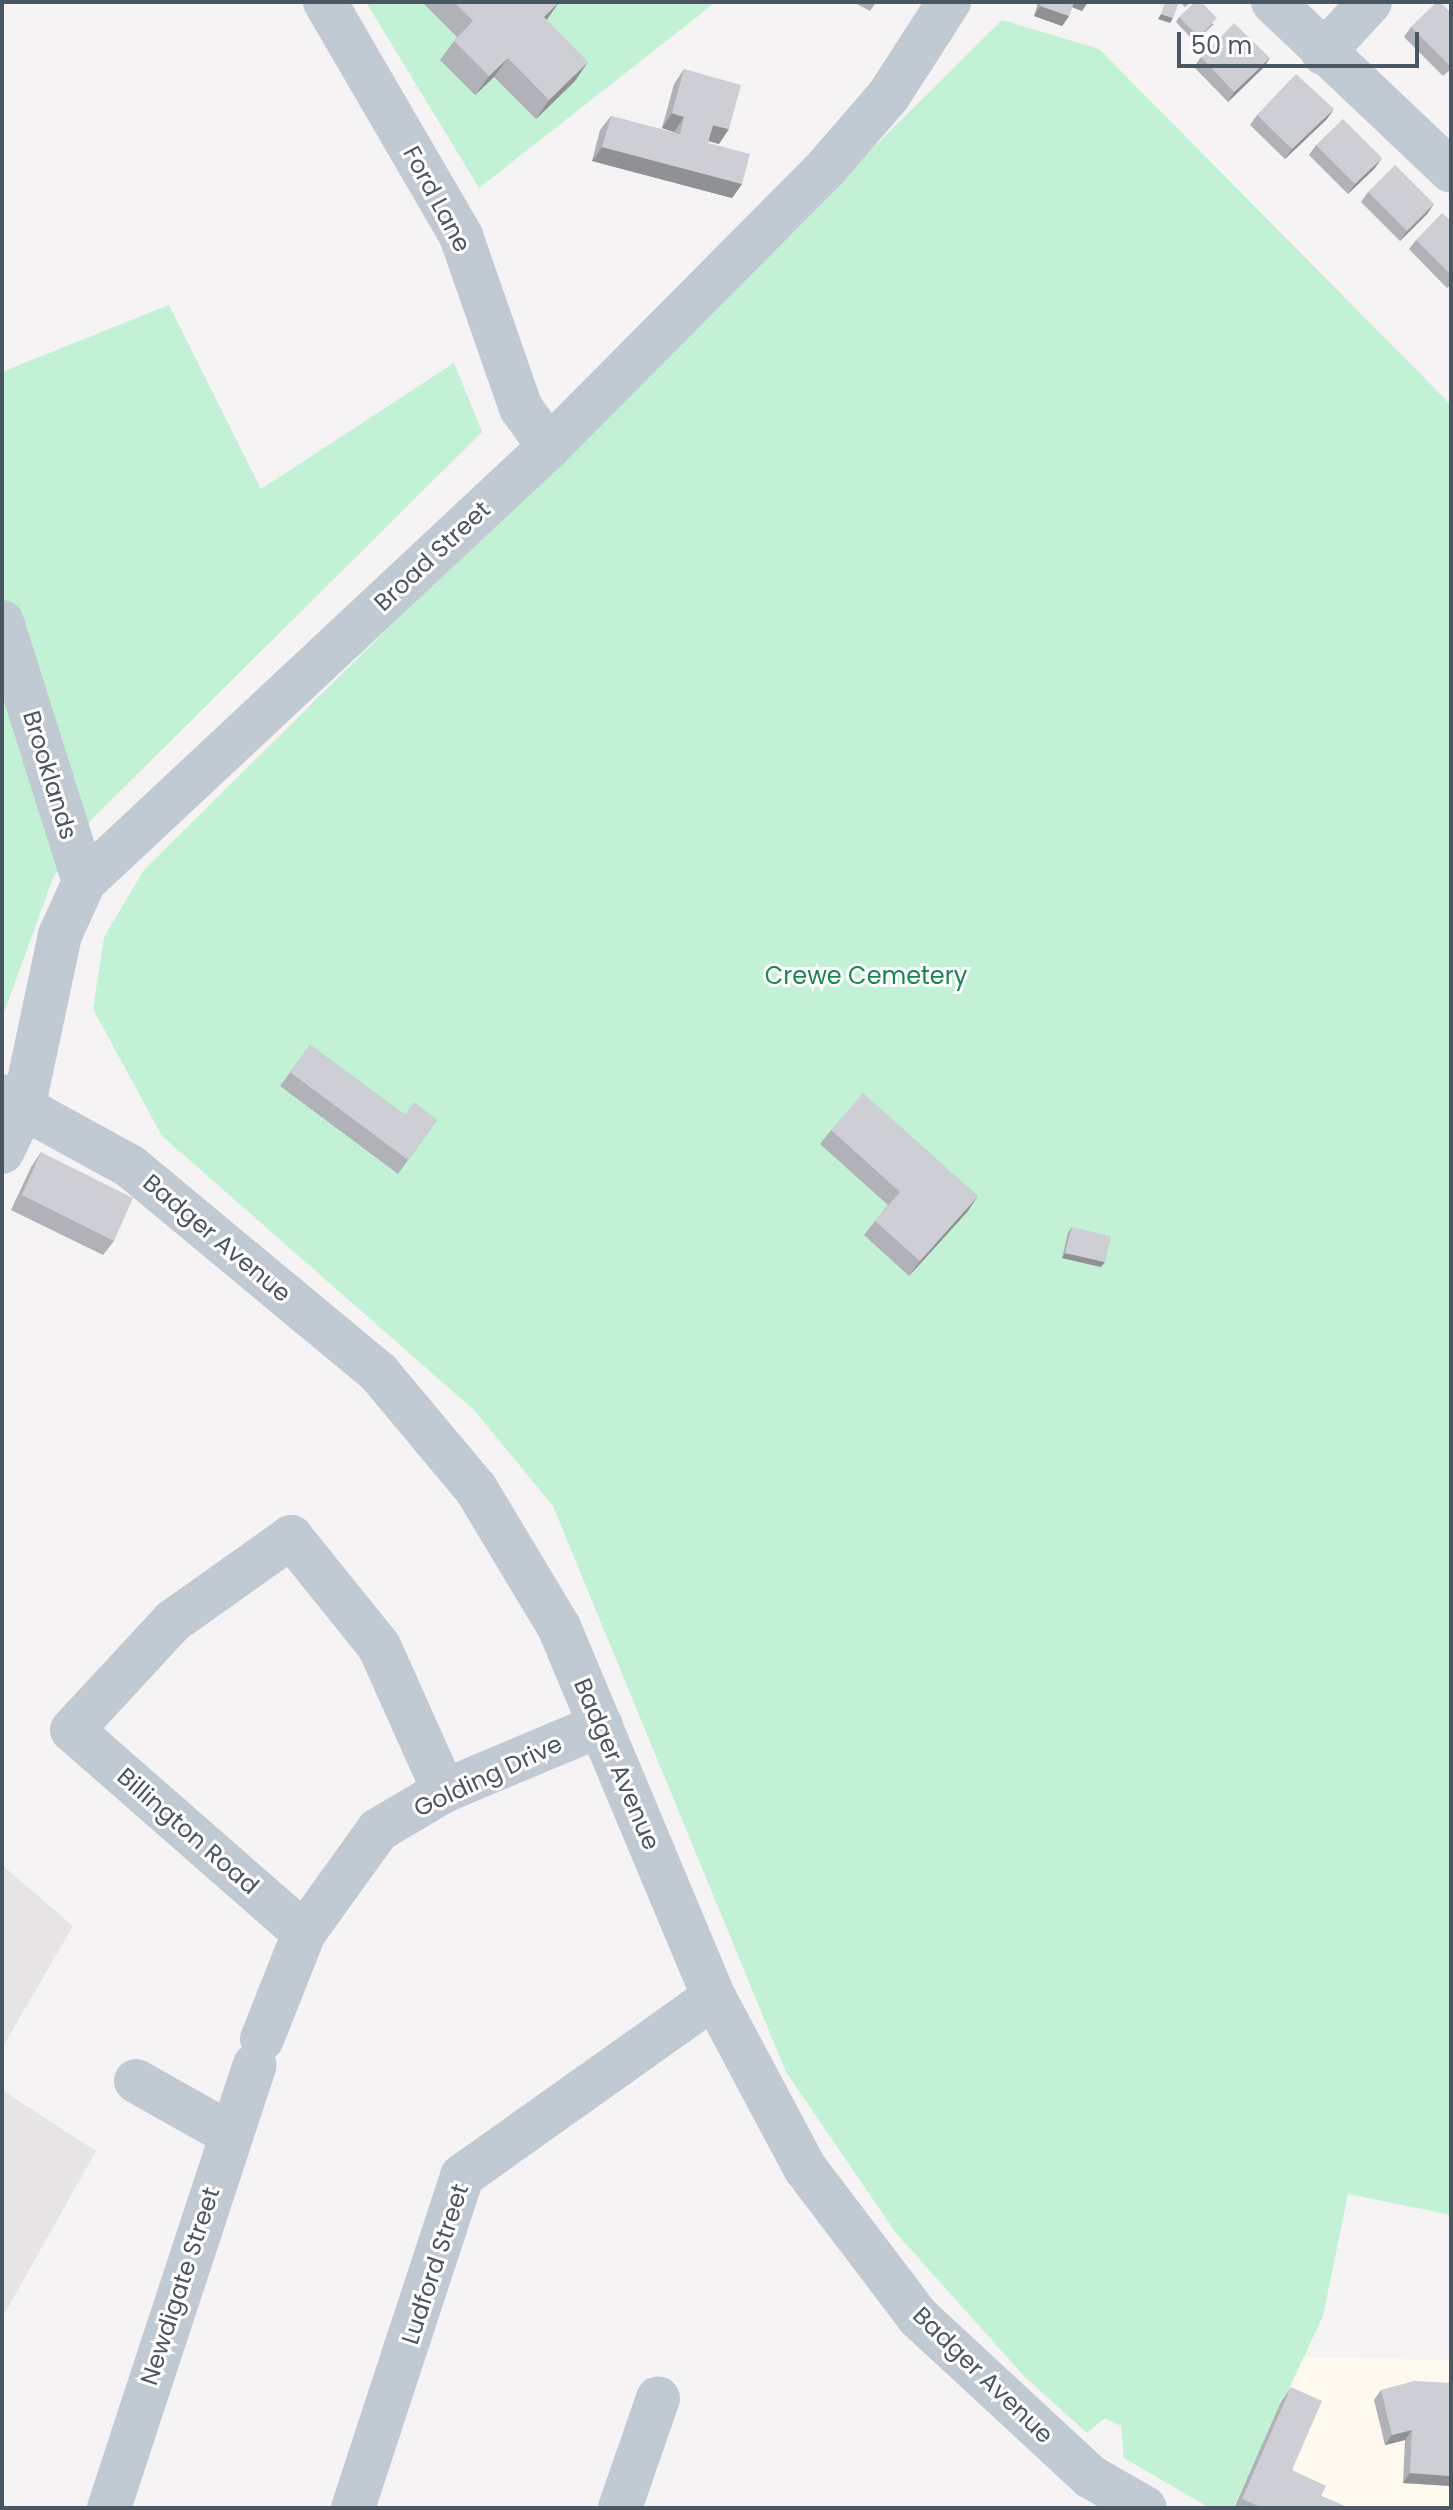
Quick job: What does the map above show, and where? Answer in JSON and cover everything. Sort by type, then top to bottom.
[{"type":"street","name":"Ford Lane","points":[[325,2],[461,236],[521,408],[549,447]]},
{"type":"street","name":"Broad Street","points":[[2,1152],[60,935],[84,882],[549,447],[826,168],[889,95],[949,2]]},
{"type":"street","points":[[1273,2],[1323,53],[1451,171]]},
{"type":"street","points":[[1323,53],[1370,2]]},
{"type":"street","name":"Brooklands","points":[[2,622],[84,882]]},
{"type":"street","name":"Badger Avenue","points":[[13,1102],[131,1167],[379,1373],[476,1489],[559,1627],[714,1997],[805,2168],[918,2317],[1091,2477],[1145,2508]]},
{"type":"street","name":"Billington Road","points":[[304,1933],[72,1730],[173,1621],[291,1537],[379,1646],[444,1791]]},
{"type":"street","name":"Golding Drive","points":[[259,2052],[304,1933],[378,1830],[444,1791],[601,1725]]},
{"type":"street","name":"Ludford Street","points":[[353,2508],[462,2176],[714,1997]]},
{"type":"street","name":"Newdigate Street","points":[[109,2508],[259,2052]]},
{"type":"street","points":[[136,2081],[230,2134]]},
{"type":"street","points":[[620,2508],[658,2398]]},
{"type":"shaded area","points":[[2,1865],[73,1926],[2,2048]]},
{"type":"shaded area","points":[[2,2090],[96,2151],[2,2318]]},
{"type":"shaded area","points":[[1304,2357],[1451,2360],[1451,2508],[1233,2508]]},
{"type":"green space","points":[[366,2],[710,2],[712,5],[479,188]]},
{"type":"green space","name":"Crewe Cemetery","points":[[1002,20],[1099,49],[1451,405],[1451,2215],[1348,2194],[1323,2316],[1233,2508],[1210,2508],[1124,2458],[1121,2426],[1105,2418],[1087,2433],[1025,2377],[896,2233],[786,2072],[553,1506],[474,1410],[162,1136],[93,1009],[104,937],[144,870]]},
{"type":"green space","points":[[169,305],[261,489],[454,363],[482,432],[91,820],[53,878],[2,1018],[2,372]]},
{"type":"building","points":[[454,2],[559,2],[544,17],[588,62],[549,100],[508,58],[489,76],[454,41],[473,21]]},
{"type":"building","points":[[1042,2],[1074,2],[1069,16],[1040,6]]},
{"type":"building","points":[[1165,2],[1179,2],[1173,18],[1161,14]]},
{"type":"building","points":[[1195,2],[1201,2],[1217,18],[1199,37],[1179,17]]},
{"type":"building","points":[[1437,2],[1451,13],[1450,66],[1411,27]]},
{"type":"building","points":[[1234,23],[1270,58],[1234,92],[1201,57]]},
{"type":"building","points":[[684,69],[741,85],[729,129],[713,125],[708,143],[750,154],[742,184],[602,147],[611,116],[680,134],[684,117],[672,113]]},
{"type":"building","points":[[1296,74],[1334,109],[1292,149],[1257,115]]},
{"type":"building","points":[[1343,119],[1382,158],[1355,184],[1316,145]]},
{"type":"building","points":[[1395,165],[1434,204],[1407,231],[1368,192]]},
{"type":"building","points":[[1442,213],[1451,221],[1451,275],[1416,240]]},
{"type":"building","points":[[310,1045],[428,1132],[408,1160],[290,1072]]},
{"type":"building","points":[[863,1093],[978,1196],[920,1261],[875,1221],[900,1192],[831,1130]]},
{"type":"building","points":[[414,1102],[437,1120],[421,1142],[428,1132],[405,1115]]},
{"type":"building","points":[[41,1152],[133,1198],[114,1241],[22,1195]]},
{"type":"building","points":[[1072,1227],[1111,1236],[1105,1262],[1065,1253]]},
{"type":"building","points":[[1414,2381],[1451,2383],[1451,2476],[1410,2473],[1412,2430],[1392,2435],[1381,2390]]},
{"type":"building","points":[[1291,2387],[1322,2401],[1292,2470],[1326,2486],[1321,2496],[1349,2508],[1263,2508],[1242,2499]]}]
